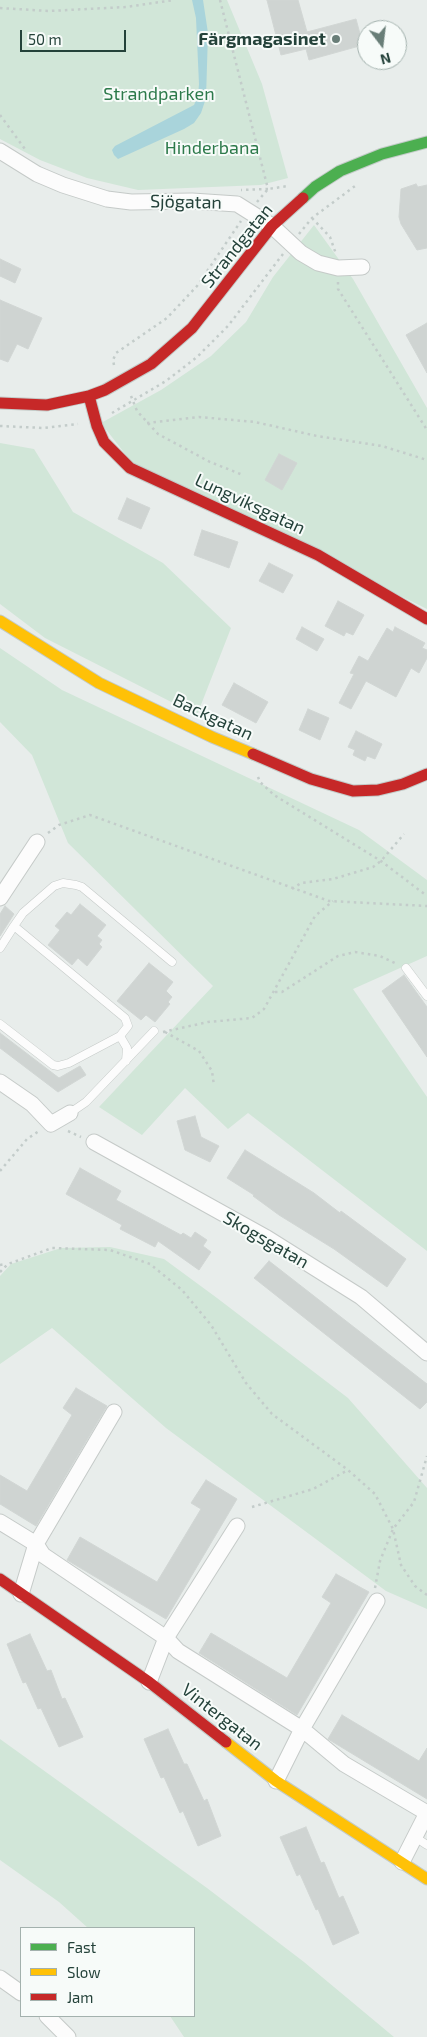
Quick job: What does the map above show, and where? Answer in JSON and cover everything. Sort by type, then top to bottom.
[{"type":"street","name":"Strandgatan","points":[[0,403],[47,405],[89,396],[123,381],[151,364],[192,328],[272,226],[315,187],[340,171],[382,154],[427,142]]},
{"type":"street","name":"Sjögatan","points":[[0,151],[37,174],[63,185],[107,199],[131,202],[228,202],[237,204],[272,226],[307,258],[318,264],[338,268],[362,267]]},
{"type":"street","name":"Lungviksgatan","points":[[89,396],[97,426],[104,442],[130,468],[318,555],[427,619]]},
{"type":"street","name":"Backgatan","points":[[0,621],[99,682],[212,737],[311,779],[353,791],[378,790],[403,784],[427,774]]},
{"type":"street","points":[[0,898],[37,842]]},
{"type":"street","points":[[0,1082],[32,1104],[50,1124],[70,1113]]},
{"type":"street","name":"Skogsgatan","points":[[94,1142],[267,1238],[361,1297],[427,1353]]},
{"type":"street","points":[[21,1594],[36,1544],[114,1412]]},
{"type":"street","points":[[0,1522],[36,1544],[43,1555],[166,1638],[178,1651],[302,1729],[344,1764],[427,1813],[421,1841],[402,1862]]},
{"type":"street","points":[[148,1682],[166,1638],[237,1526]]},
{"type":"street","name":"Vintergatan","points":[[0,1579],[148,1682],[276,1781],[427,1879]]},
{"type":"street","points":[[276,1781],[302,1729],[377,1601]]},
{"type":"street","points":[[0,1978],[20,1992]]},
{"type":"street","points":[[48,2017],[68,2037]]},
{"type":"lane","points":[[0,948],[22,913],[54,886],[63,883],[76,885],[172,962]]},
{"type":"lane","points":[[0,1024],[58,1066],[69,1063],[120,1036],[128,1026],[125,1018],[14,926]]},
{"type":"lane","points":[[406,968],[427,996]]},
{"type":"lane","points":[[70,1113],[86,1102],[154,1031]]},
{"type":"lane","points":[[120,1036],[127,1048],[126,1061]]},
{"type":"path","points":[[0,8],[66,11],[126,7],[174,0]]},
{"type":"path","points":[[220,0],[268,189],[239,190]]},
{"type":"path","points":[[0,115],[29,154]]},
{"type":"path","points":[[312,218],[330,237],[335,249],[338,268],[338,289],[427,430]]},
{"type":"path","points":[[133,401],[137,411],[158,434],[210,462],[242,475]]},
{"type":"path","points":[[147,423],[199,416],[255,422],[317,436],[382,446],[427,460]]},
{"type":"path","points":[[257,774],[260,782],[274,795],[381,861],[427,896]]},
{"type":"path","points":[[37,842],[59,825],[90,815],[333,901],[427,906]]},
{"type":"path","points":[[292,888],[301,883],[333,880],[373,867],[381,861],[404,834]]},
{"type":"path","points":[[154,1031],[163,1032],[208,1022],[252,1018],[264,1009],[315,916],[333,901]]},
{"type":"path","points":[[274,992],[282,992],[338,956],[355,952],[380,956],[406,968]]},
{"type":"path","points":[[163,1032],[199,1051],[212,1071],[214,1086]]},
{"type":"path","points":[[0,1171],[27,1140],[50,1124],[94,1142]]},
{"type":"path","points":[[0,1265],[8,1264],[52,1248],[110,1250],[150,1264],[182,1290],[211,1325],[246,1383],[272,1414],[348,1470],[375,1494],[393,1529],[401,1564],[415,1586],[427,1595]]},
{"type":"path","points":[[0,1272],[8,1264]]},
{"type":"path","points":[[377,1601],[375,1587],[380,1561],[393,1529],[414,1502],[427,1456]]},
{"type":"path","points":[[252,1507],[313,1488],[348,1470]]},
{"type":"green space","name":"Strandparken","points":[[0,0],[227,0],[262,84],[288,178],[261,185],[138,190],[87,178],[40,160],[0,139]]},
{"type":"green space","points":[[314,225],[353,279],[427,408],[427,609],[133,464],[101,423],[161,390],[211,356],[246,322],[273,277]]},
{"type":"green space","points":[[0,443],[34,449],[73,512],[163,563],[231,628],[197,715],[45,638],[0,604]]},
{"type":"green space","points":[[0,648],[62,690],[359,830],[427,880],[427,956],[353,989],[427,1097],[427,1251],[248,1113],[228,1129],[185,1088],[142,1135],[99,1107],[213,986],[68,843],[32,755],[0,722]]},
{"type":"green space","points":[[110,1247],[164,1259],[217,1298],[348,1398],[427,1488],[427,1609],[386,1591],[166,1428],[52,1328],[0,1364],[0,1276],[11,1264],[61,1248]]},
{"type":"green space","points":[[0,1739],[207,1888],[304,1962],[394,2037],[184,2037],[171,2017],[195,2017],[195,1927],[87,1927],[59,1902],[0,1860]]},
{"type":"water","points":[[192,0],[203,0],[208,33],[206,98],[201,113],[194,123],[184,129],[118,159],[112,150],[115,146],[194,105],[198,96],[199,84],[196,18]]},
{"type":"building","points":[[267,0],[298,0],[307,32],[356,19],[357,47],[309,60],[306,49],[281,55]]},
{"type":"building","points":[[416,184],[418,187],[427,185],[427,248],[417,250],[401,224],[399,217],[401,189]]},
{"type":"building","points":[[0,259],[21,269],[15,283],[0,276]]},
{"type":"building","points":[[0,300],[42,318],[28,349],[17,344],[8,362],[0,359]]},
{"type":"building","points":[[427,323],[427,373],[406,335]]},
{"type":"building","points":[[279,454],[297,463],[282,490],[265,480]]},
{"type":"building","points":[[127,498],[150,508],[141,529],[118,519]]},
{"type":"building","points":[[202,530],[238,542],[229,568],[194,555]]},
{"type":"building","points":[[269,563],[293,575],[283,593],[259,581]]},
{"type":"building","points":[[338,601],[364,615],[353,635],[346,632],[344,636],[325,626]]},
{"type":"building","points":[[302,627],[324,639],[317,651],[296,639]]},
{"type":"building","points":[[395,627],[425,643],[422,648],[427,650],[427,658],[419,673],[411,668],[396,697],[366,681],[351,709],[339,703],[354,674],[350,673],[359,656],[368,661],[387,628],[393,632]]},
{"type":"building","points":[[234,683],[268,702],[256,723],[222,705]]},
{"type":"building","points":[[308,709],[329,718],[320,740],[299,730]]},
{"type":"building","points":[[356,731],[382,744],[375,759],[367,756],[365,761],[353,755],[355,750],[348,747]]},
{"type":"building","points":[[80,904],[106,925],[97,936],[102,940],[99,944],[102,947],[87,966],[78,958],[72,965],[48,945],[60,930],[55,926],[67,912],[71,915]]},
{"type":"building","points":[[5,906],[14,914],[0,936],[0,914]]},
{"type":"building","points":[[149,963],[173,982],[166,991],[172,997],[168,1002],[170,1004],[155,1022],[146,1015],[141,1020],[117,1001]]},
{"type":"building","points":[[404,975],[427,1007],[427,1057],[382,991]]},
{"type":"building","points":[[0,1033],[59,1078],[80,1066],[86,1075],[58,1092],[0,1048]]},
{"type":"building","points":[[195,1116],[201,1137],[219,1146],[210,1162],[185,1150],[177,1121]]},
{"type":"building","points":[[245,1150],[314,1193],[340,1213],[341,1211],[406,1259],[387,1287],[334,1249],[279,1215],[254,1195],[227,1178]]},
{"type":"building","points":[[80,1168],[121,1191],[116,1200],[181,1235],[183,1233],[191,1238],[195,1232],[207,1240],[203,1246],[211,1252],[199,1270],[158,1241],[155,1247],[120,1229],[122,1225],[66,1194]]},
{"type":"building","points":[[269,1261],[427,1384],[427,1402],[420,1409],[254,1278]]},
{"type":"building","points":[[76,1388],[107,1406],[36,1526],[0,1504],[0,1475],[27,1491],[72,1415],[63,1408]]},
{"type":"building","points":[[206,1480],[237,1499],[166,1619],[67,1560],[80,1537],[157,1582],[201,1509],[191,1503]]},
{"type":"building","points":[[336,1574],[369,1592],[297,1715],[199,1653],[211,1633],[287,1678],[331,1603],[322,1597]]},
{"type":"building","points":[[30,1634],[47,1671],[51,1670],[62,1699],[65,1698],[83,1737],[59,1747],[41,1708],[38,1709],[26,1682],[23,1683],[7,1644]]},
{"type":"building","points":[[342,1715],[419,1761],[427,1748],[427,1799],[328,1739]]},
{"type":"building","points":[[168,1729],[204,1801],[207,1799],[221,1836],[198,1846],[183,1811],[180,1813],[164,1777],[161,1778],[144,1739]]},
{"type":"building","points":[[306,1827],[321,1863],[324,1862],[339,1898],[343,1896],[359,1933],[333,1945],[318,1909],[316,1910],[300,1874],[297,1876],[280,1837]]},
{"type":"traffic: fast","points":[[303,198],[315,187],[340,171],[382,154],[427,142]]},
{"type":"traffic: slow","points":[[0,621],[99,683],[212,737],[253,754]]},
{"type":"traffic: slow","points":[[226,1742],[276,1781],[427,1879]]},
{"type":"traffic: jam","points":[[0,403],[47,405],[89,396],[105,390],[151,364],[192,328],[272,226],[303,198]]},
{"type":"traffic: jam","points":[[89,396],[97,426],[104,442],[130,468],[318,555],[427,619]]},
{"type":"traffic: jam","points":[[253,754],[311,779],[353,791],[378,790],[403,784],[427,774]]},
{"type":"traffic: jam","points":[[0,1579],[149,1682],[226,1742]]},
{"type":"place","name":"Färgmagasinet","points":[[336,39]]},
{"type":"park label","name":"Hinderbana","points":[[212,148]]}]
